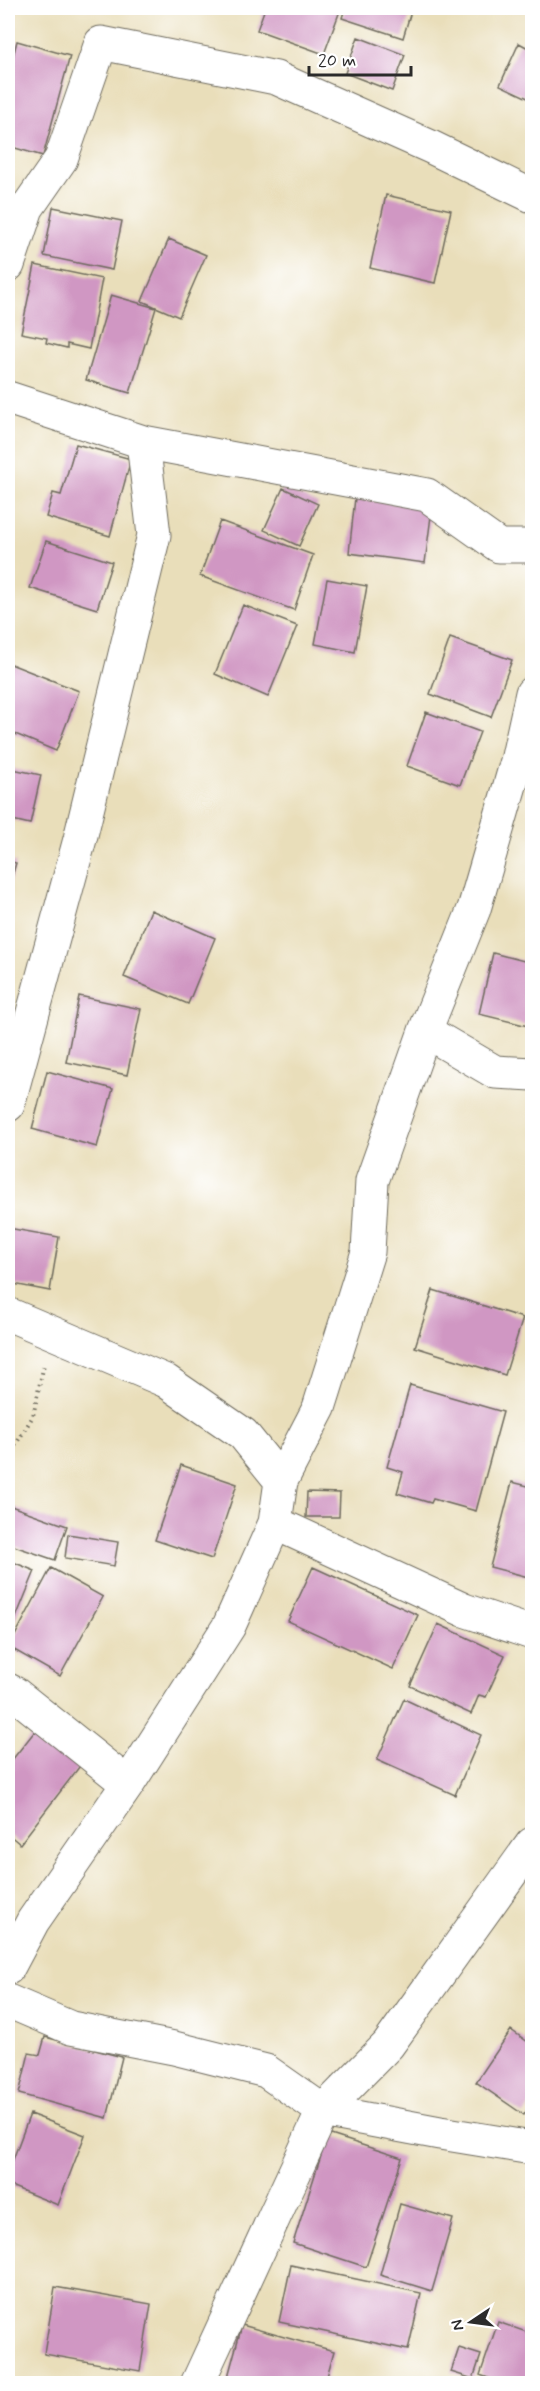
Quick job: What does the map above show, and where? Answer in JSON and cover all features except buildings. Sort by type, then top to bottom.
[{"type":"street","points":[[8,265],[27,208],[60,159],[101,43],[276,78],[431,147],[532,196]]},
{"type":"street","points":[[8,398],[143,442],[427,495],[499,546],[532,546]]},
{"type":"street","points":[[8,1105],[97,773],[154,535],[143,442]]},
{"type":"street","points":[[8,1968],[33,1921],[128,1784],[229,1626],[275,1523],[282,1481],[319,1408],[365,1263],[368,1252],[372,1181],[425,1031],[474,909],[517,761],[532,693]]},
{"type":"street","points":[[425,1031],[495,1072],[532,1074]]},
{"type":"street","points":[[8,1314],[166,1381],[243,1434],[282,1481]]},
{"type":"street","points":[[275,1523],[464,1610],[532,1633]]},
{"type":"street","points":[[8,1690],[128,1784]]},
{"type":"street","points":[[198,2384],[323,2110],[388,2045],[532,1844]]},
{"type":"street","points":[[8,2001],[71,2028],[174,2048],[266,2071],[323,2110],[532,2148]]},
{"type":"path","points":[[9,1456],[33,1416],[51,1331]]}]
